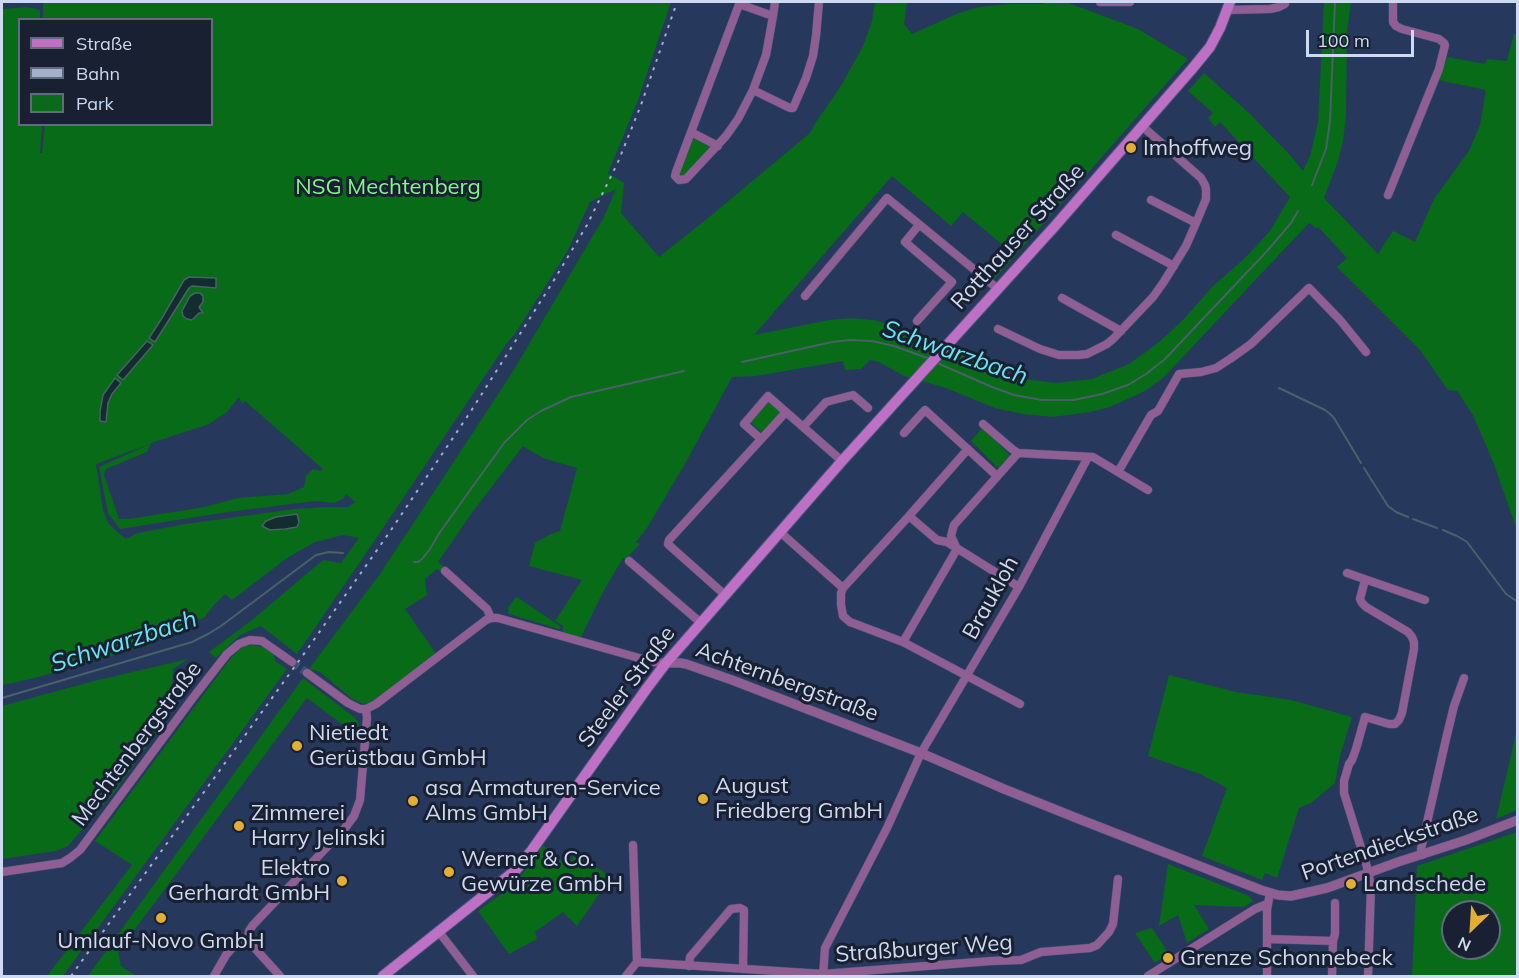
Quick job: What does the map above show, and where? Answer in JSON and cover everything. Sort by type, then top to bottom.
[{"type":"main road","name":"Rotthauser Straße","points":[[725,596],[842,461],[1055,226],[1192,69],[1210,46],[1229,6]]},
{"type":"main road","name":"Steeler Straße","points":[[383,976],[503,882],[521,864],[666,663],[725,596]]},
{"type":"street","points":[[773,16],[739,3],[676,172],[675,176],[680,180],[686,179],[718,146],[738,118],[753,90],[766,55],[773,16],[775,2]]},
{"type":"street","points":[[753,90],[794,108],[813,56],[819,2]]},
{"type":"street","points":[[1100,2],[1130,2]]},
{"type":"street","points":[[1229,6],[1270,9],[1286,2]]},
{"type":"street","points":[[1388,195],[1439,69],[1445,45],[1439,39],[1396,26],[1393,2]]},
{"type":"street","points":[[998,329],[1040,349],[1059,355],[1078,355],[1107,344],[1153,297],[1174,266],[1206,199],[1205,185],[1201,178],[1142,126]]},
{"type":"street","points":[[691,132],[718,146]]},
{"type":"street","points":[[805,296],[887,198],[998,289]]},
{"type":"street","points":[[1151,200],[1196,223]]},
{"type":"street","points":[[917,321],[952,282],[905,242],[919,225]]},
{"type":"street","points":[[1116,235],[1174,266]]},
{"type":"street","points":[[1118,472],[1150,415],[1158,411],[1179,374],[1216,368],[1230,359],[1258,338],[1309,288],[1341,320],[1366,352]]},
{"type":"street","points":[[1062,298],[1120,331]]},
{"type":"street","points":[[803,427],[826,402],[853,395],[868,408]]},
{"type":"street","points":[[761,439],[744,423],[768,396],[842,461]]},
{"type":"street","points":[[904,433],[925,410],[997,476]]},
{"type":"street","points":[[725,596],[668,544],[669,540],[786,412]]},
{"type":"street","points":[[983,424],[1018,453],[1093,457],[1148,490]]},
{"type":"street","points":[[968,449],[843,588],[841,593],[843,616],[860,626],[928,654],[1020,704]]},
{"type":"street","points":[[957,549],[951,536],[954,525],[1018,453]]},
{"type":"street","name":"Braukloh","points":[[823,975],[825,948],[887,828],[921,753],[1019,587],[1088,457]]},
{"type":"street","points":[[909,516],[937,540],[947,542],[1019,587]]},
{"type":"street","points":[[780,531],[843,588]]},
{"type":"street","points":[[903,642],[957,549]]},
{"type":"street","name":"Steeler Straße","points":[[629,561],[701,624]]},
{"type":"street","points":[[307,673],[360,709],[376,704],[491,618],[487,609],[446,571]]},
{"type":"street","points":[[1347,573],[1425,600]]},
{"type":"street","points":[[1365,580],[1360,599],[1362,603],[1366,608],[1408,632],[1414,642],[1399,720],[1395,724],[1389,724],[1365,717],[1344,781],[1343,789],[1371,886],[1368,976]]},
{"type":"street","name":"Achternbergstraße","points":[[491,618],[498,618],[653,662],[680,663],[710,672],[921,753],[1005,789],[1271,893]]},
{"type":"street","name":"Mechtenbergstraße","points":[[2,872],[62,863],[80,850],[192,699],[227,654],[239,644],[250,640],[262,642],[292,662]]},
{"type":"street","points":[[1422,855],[1421,849],[1446,739],[1464,678]]},
{"type":"street","points":[[280,976],[251,944],[248,937],[249,931],[354,816],[360,800],[366,709]]},
{"type":"street","name":"Portendieckstraße","points":[[1271,893],[1291,896],[1311,893],[1518,820]]},
{"type":"street","points":[[626,976],[637,962],[633,845]]},
{"type":"street","name":"Straßburger Weg","points":[[637,962],[823,975],[1021,960],[1041,952],[1090,948],[1097,945],[1104,939],[1113,924],[1118,879]]},
{"type":"street","points":[[1267,976],[1267,904],[1271,893]]},
{"type":"street","points":[[1332,976],[1335,903]]},
{"type":"street","points":[[1148,976],[1255,909],[1267,904]]},
{"type":"street","points":[[689,966],[690,957],[731,909],[740,908],[744,910],[743,969]]},
{"type":"street","points":[[439,932],[473,976]]},
{"type":"street","points":[[214,976],[226,955],[248,937]]},
{"type":"street","points":[[1267,939],[1333,941]]},
{"type":"green space","name":"NSG Mechtenberg","points":[[43,2],[671,2],[637,103],[608,173],[624,183],[621,213],[659,257],[810,133],[841,86],[863,46],[872,21],[875,2],[907,2],[904,24],[912,34],[959,13],[979,7],[1066,2],[1138,29],[1188,59],[991,283],[987,279],[1010,251],[963,212],[951,226],[892,176],[754,335],[829,320],[851,318],[873,320],[902,327],[944,351],[950,344],[1016,378],[1056,383],[1092,379],[1129,364],[1158,343],[1270,231],[1290,197],[1220,122],[1215,127],[1208,118],[1213,113],[1188,91],[1204,73],[1249,113],[1303,171],[1310,156],[1318,122],[1324,2],[1351,2],[1347,30],[1346,116],[1343,141],[1324,198],[1378,254],[1393,231],[1415,242],[1434,199],[1469,151],[1480,125],[1486,90],[1438,80],[1447,57],[1485,64],[1487,59],[1507,61],[1517,30],[1517,530],[1494,464],[1473,415],[1457,391],[1448,390],[1420,350],[1337,267],[1347,258],[1318,227],[1309,223],[1163,378],[1145,391],[1110,407],[1053,417],[1023,414],[995,408],[946,388],[904,376],[879,362],[870,360],[861,369],[845,370],[843,361],[756,376],[732,377],[686,462],[647,528],[636,542],[640,544],[626,559],[623,558],[579,641],[562,636],[563,626],[555,621],[582,580],[529,566],[535,543],[560,531],[577,468],[546,459],[523,446],[438,562],[447,569],[443,572],[437,569],[425,579],[427,595],[405,609],[436,654],[373,702],[363,704],[352,699],[320,672],[309,669],[380,574],[512,373],[604,217],[616,189],[590,202],[567,252],[515,334],[297,654],[261,626],[240,635],[216,658],[209,652],[252,620],[323,560],[341,563],[359,538],[343,535],[315,542],[287,558],[232,600],[225,594],[204,618],[185,624],[149,645],[31,679],[2,685],[2,9],[27,7],[40,10],[40,18],[18,18],[18,126],[42,126],[40,153],[42,153],[45,126],[213,126],[213,18],[43,18]],"holes":[[[239,397],[242,404],[245,401],[323,469],[321,471],[313,469],[306,476],[304,487],[288,494],[238,498],[205,507],[119,519],[104,475],[106,469],[147,452],[151,443],[209,424],[227,412]],[[150,444],[99,467],[108,513],[120,529],[315,501],[334,503],[343,499],[346,494],[355,502],[348,507],[295,509],[185,524],[138,533],[126,539],[108,523],[103,510],[96,464]]]},
{"type":"green space","points":[[695,138],[711,147],[684,176],[680,176],[679,173],[692,139]]},
{"type":"green space","points":[[769,401],[781,412],[762,433],[750,422]]},
{"type":"green space","points":[[982,428],[1010,455],[998,468],[971,441]]},
{"type":"green space","points":[[517,597],[561,628],[509,614],[508,608]]},
{"type":"green space","points":[[252,645],[263,647],[274,654],[275,661],[287,669],[63,976],[47,976],[132,865],[95,841],[230,659],[241,648]]},
{"type":"green space","points":[[188,659],[173,669],[172,687],[178,702],[115,791],[68,846],[56,851],[2,859],[2,706]]},
{"type":"green space","points":[[1169,675],[1236,692],[1291,700],[1352,717],[1340,756],[1335,783],[1311,803],[1299,808],[1277,878],[1265,873],[1262,880],[1202,856],[1227,788],[1200,774],[1148,756]]},
{"type":"green space","points":[[303,678],[355,718],[359,724],[358,736],[307,698],[118,952],[121,966],[136,976],[88,976]]},
{"type":"green space","points":[[1517,728],[1517,810],[1496,819],[1510,760]]},
{"type":"green space","points":[[1517,832],[1517,976],[1412,976],[1417,866]]},
{"type":"green space","points":[[543,845],[566,865],[576,854],[611,877],[577,926],[563,912],[535,932],[537,939],[509,954],[478,911],[516,883]]},
{"type":"green space","points":[[1168,864],[1249,896],[1253,901],[1244,907],[1194,905],[1209,929],[1187,943],[1178,915],[1159,926]]},
{"type":"green space","points":[[1152,928],[1169,954],[1155,963],[1135,933]]},
{"type":"shaded area","points":[[189,277],[216,278],[216,288],[192,286],[189,288],[155,342],[149,338],[184,280]]},
{"type":"shaded area","points":[[195,293],[203,296],[203,302],[199,307],[203,313],[199,313],[192,320],[187,319],[183,316],[182,311],[190,296]]},
{"type":"shaded area","points":[[147,341],[153,345],[123,380],[117,375]]},
{"type":"shaded area","points":[[115,378],[121,383],[108,403],[106,422],[100,421],[103,395]]},
{"type":"shaded area","points":[[297,514],[299,522],[297,527],[270,530],[262,526],[266,521],[276,517]]},
{"type":"waterway","name":"Schwarzbach","points":[[1312,185],[1326,149],[1330,121],[1335,2]]},
{"type":"waterway","name":"Schwarzbach","points":[[935,362],[1014,395],[1042,400],[1074,400],[1128,385],[1165,359],[1268,250],[1298,211]]},
{"type":"waterway","name":"Schwarzbach","points":[[742,362],[850,340],[872,341],[894,346],[930,359]]},
{"type":"waterway","name":"Schwarzbach","points":[[414,562],[422,559],[430,549],[504,443],[527,420],[571,397],[684,371]]},
{"type":"waterway","points":[[1279,388],[1330,414],[1361,463]]},
{"type":"waterway","points":[[1364,468],[1388,506],[1408,517]]},
{"type":"waterway","points":[[1413,519],[1437,528]]},
{"type":"waterway","points":[[1443,530],[1467,542],[1506,594],[1518,602]]},
{"type":"waterway","name":"Schwarzbach","points":[[2,698],[192,642],[221,626],[316,555],[329,552],[343,553]]},
{"type":"tunnel","points":[[292,662],[307,673]]},
{"type":"railway","points":[[71,976],[389,533],[471,411],[551,285],[587,225],[618,162],[641,105],[677,2]]},
{"type":"place","name":"Imhoffweg","points":[[1131,148]]},
{"type":"place","name":"Nietiedt Gerüstbau GmbH","points":[[297,746]]},
{"type":"place","name":"August Friedberg GmbH","points":[[703,799]]},
{"type":"place","name":"asa Armaturen-Service Alms GmbH","points":[[413,801]]},
{"type":"place","name":"Zimmerei Harry Jelinski","points":[[239,826]]},
{"type":"place","name":"Werner & Co. Gewürze GmbH","points":[[449,872]]},
{"type":"place","name":"Elektro Gerhardt GmbH","points":[[342,881]]},
{"type":"place","name":"Landschede","points":[[1351,884]]},
{"type":"place","name":"Umlauf-Novo GmbH","points":[[161,918]]},
{"type":"place","name":"Grenze Schonnebeck","points":[[1168,958]]}]
